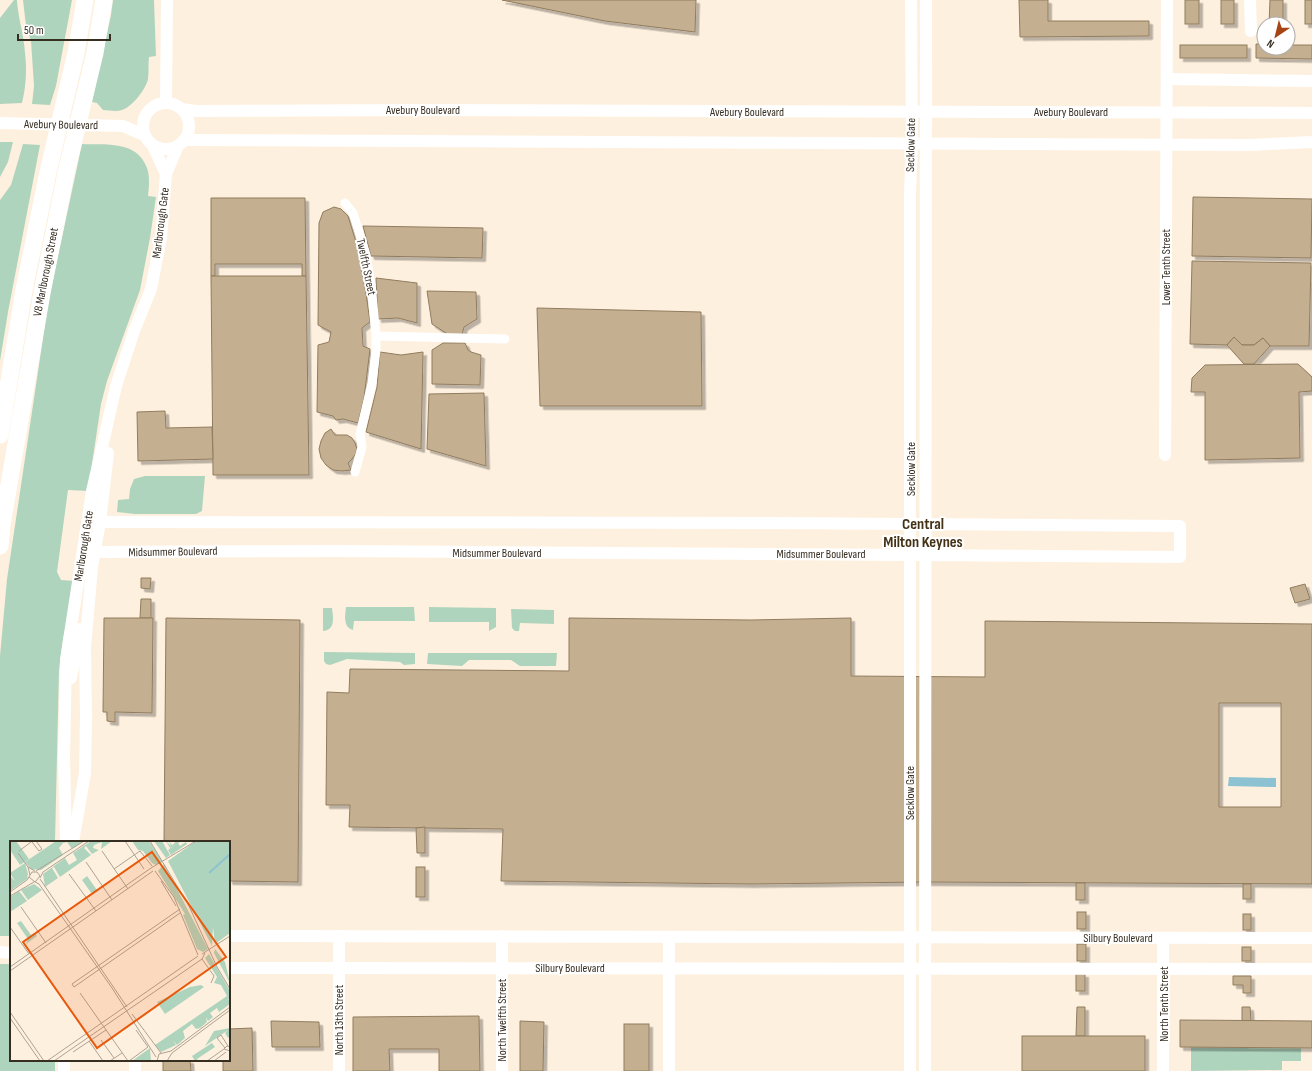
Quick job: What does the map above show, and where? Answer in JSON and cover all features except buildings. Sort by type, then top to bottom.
[{"type":"main road","name":"V8 Marlborough Street","points":[[0,434],[24,290],[48,172],[76,53],[85,0]]},
{"type":"main road","name":"V8 Marlborough Street","points":[[0,546],[2,525],[42,293],[66,173],[95,53],[104,0]]},
{"type":"street","points":[[166,103],[167,0]]},
{"type":"street","name":"Secklow Gate","points":[[910,969],[911,0]]},
{"type":"street","name":"Secklow Gate","points":[[925,969],[926,0]]},
{"type":"street","name":"Lower Tenth Street","points":[[1165,455],[1167,0]]},
{"type":"street","points":[[1250,0],[1250,31]]},
{"type":"street","points":[[1167,79],[1312,81]]},
{"type":"street","points":[[181,143],[188,134],[189,126],[186,115],[182,109],[174,104],[166,103],[154,106],[148,111],[142,124],[144,135],[148,142],[153,146],[168,150],[181,143],[202,141],[1166,145],[1249,145],[1312,142]]},
{"type":"street","name":"Avebury Boulevard","points":[[182,109],[196,111],[422,110],[1312,113]]},
{"type":"street","name":"Avebury Boulevard","points":[[123,126],[144,117]]},
{"type":"street","name":"Avebury Boulevard","points":[[0,123],[123,126],[144,135]]},
{"type":"street","name":"Marlborough Gate","points":[[73,841],[85,773],[86,580],[98,491],[116,386],[134,331],[151,289],[161,238],[166,174],[181,143]]},
{"type":"street","name":"Marlborough Gate","points":[[153,146],[166,174]]},
{"type":"street","name":"Twelfth Street","points":[[345,202],[353,213],[366,255],[372,285],[376,336],[372,383],[360,434],[362,447],[355,472]]},
{"type":"street","points":[[376,336],[505,339]]},
{"type":"street","name":"Marlborough Gate","points":[[66,841],[64,757],[66,660],[86,580],[92,567],[89,553],[100,522],[98,491]]},
{"type":"street","points":[[100,522],[892,525],[989,524],[1180,526],[1180,557],[926,555]]},
{"type":"street","name":"Midsummer Boulevard","points":[[89,553],[339,551],[926,555]]},
{"type":"street","points":[[230,936],[910,937]]},
{"type":"street","name":"North 13th Street","points":[[339,936],[339,1071]]},
{"type":"street","name":"North Twelfth Street","points":[[502,936],[502,1071]]},
{"type":"street","points":[[669,1071],[670,936]]},
{"type":"street","name":"Silbury Boulevard","points":[[910,937],[1312,938]]},
{"type":"street","name":"North Tenth Street","points":[[1163,1071],[1164,938]]},
{"type":"street","name":"Silbury Boulevard","points":[[230,968],[925,969]]},
{"type":"street","points":[[910,969],[910,1071]]},
{"type":"street","points":[[925,1071],[925,969],[1312,969]]},
{"type":"green space","points":[[14,0],[17,0],[26,59],[24,90],[22,103],[0,104],[0,18]]},
{"type":"green space","points":[[23,0],[72,0],[56,86],[50,105],[32,104],[34,86],[31,41],[26,26]]},
{"type":"green space","points":[[113,0],[154,0],[156,56],[149,57],[147,83],[134,102],[126,108],[117,111],[103,110],[97,103],[92,102]]},
{"type":"green space","points":[[0,142],[13,142],[8,162],[0,177]]},
{"type":"green space","points":[[23,144],[40,145],[0,361],[0,200],[11,185]]},
{"type":"green space","points":[[82,144],[110,145],[128,148],[142,159],[148,171],[148,196],[156,197],[140,290],[107,381],[101,404],[88,491],[68,490],[57,572],[61,580],[75,581],[63,639],[59,670],[55,841],[10,841],[10,936],[0,936],[0,656],[7,579],[49,298]]},
{"type":"green space","points":[[145,476],[205,476],[202,511],[196,514],[135,514],[117,512],[118,500],[129,499],[130,489],[134,479]]},
{"type":"green space","points":[[346,607],[414,607],[415,621],[354,621],[353,630],[346,624]]},
{"type":"green space","points":[[429,607],[496,608],[496,627],[489,631],[489,622],[429,622]]},
{"type":"green space","points":[[323,608],[332,608],[333,622],[330,628],[323,631]]},
{"type":"green space","points":[[511,609],[554,610],[554,624],[520,623],[519,631],[515,631],[512,628]]},
{"type":"green space","points":[[324,652],[415,653],[415,664],[404,665],[400,662],[347,659],[330,665],[326,664],[324,661]]},
{"type":"green space","points":[[428,653],[557,653],[556,666],[520,666],[511,660],[469,660],[462,666],[427,664]]},
{"type":"green space","points":[[0,964],[10,964],[10,1061],[55,1061],[55,1071],[0,1071]]},
{"type":"green space","points":[[1191,1047],[1301,1048],[1301,1061],[1282,1061],[1282,1070],[1191,1071]]},
{"type":"water","points":[[1229,777],[1276,778],[1276,787],[1228,786]]},
{"type":"district","name":"Central Milton Keynes","points":[[923,533]]}]
